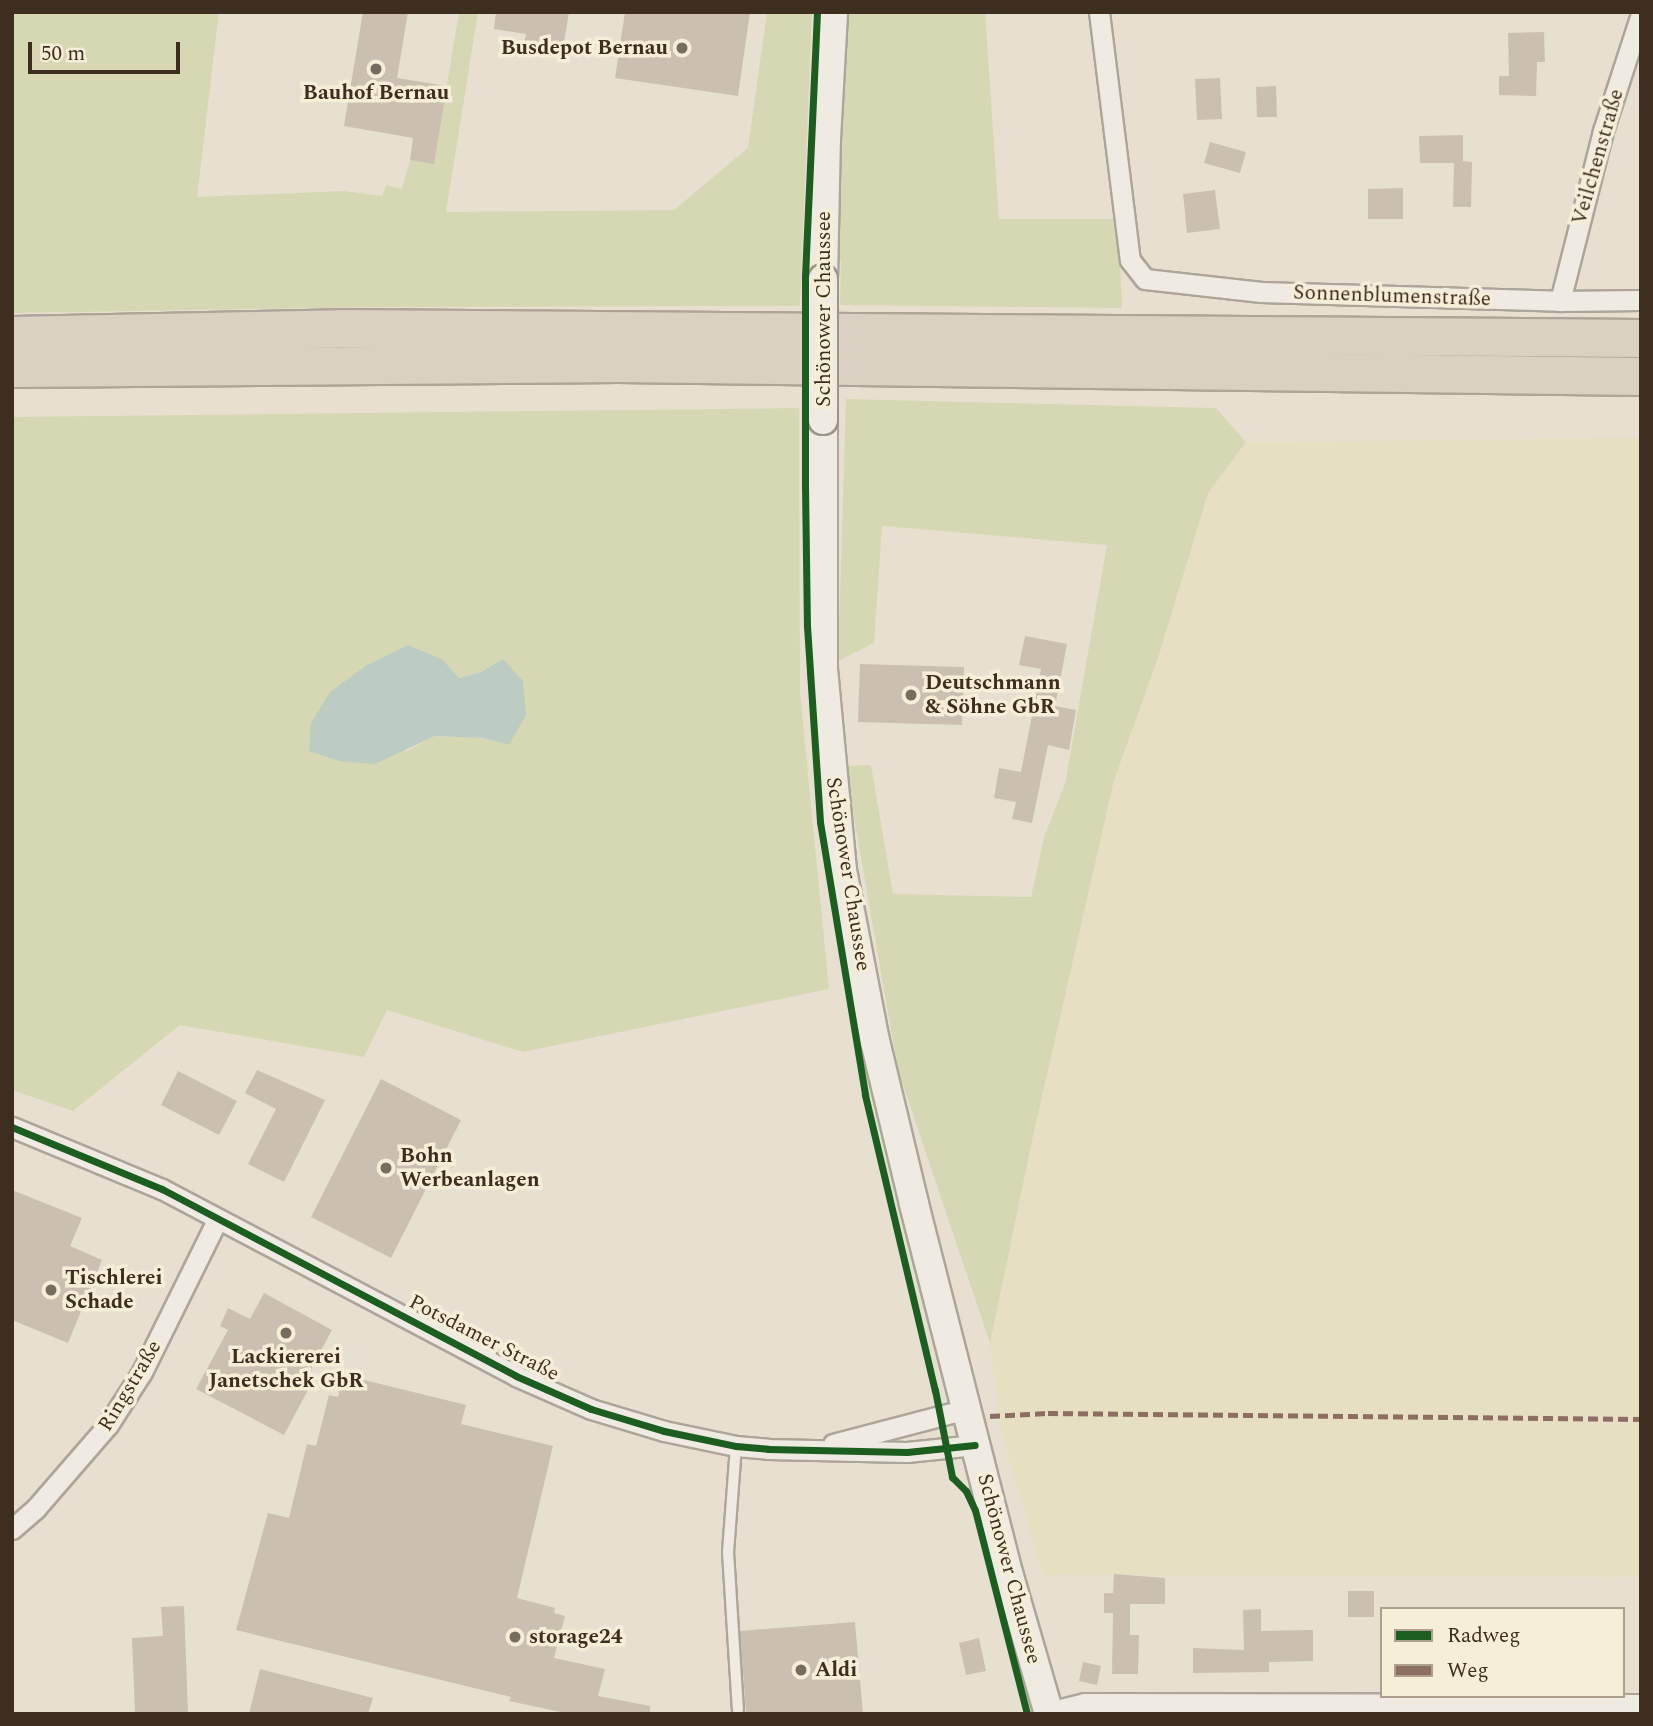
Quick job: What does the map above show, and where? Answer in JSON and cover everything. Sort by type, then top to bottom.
[{"type":"highway","points":[[12,335],[340,328],[1641,338]]},
{"type":"highway","points":[[12,368],[618,363],[1641,376]]},
{"type":"main road","name":"Schönower Chaussee","points":[[833,12],[826,139],[823,279],[823,669],[842,870],[875,1041],[975,1445],[1049,1713]]},
{"type":"street","name":"Sonnenblumenstraße","points":[[1099,12],[1130,260],[1145,279],[1261,292],[1560,301],[1641,300]]},
{"type":"street","name":"Veilchenstraße","points":[[1560,301],[1603,131],[1641,14]]},
{"type":"street","name":"Potsdamer Straße","points":[[12,1127],[162,1189],[516,1376],[591,1409],[664,1431],[736,1446],[808,1451],[907,1452],[975,1445]]},
{"type":"street","name":"Ringstraße","points":[[12,1530],[36,1508],[108,1425],[142,1372],[217,1220]]},
{"type":"street","name":"Potsdamer Straße","points":[[808,1451],[966,1409]]},
{"type":"street","points":[[1049,1713],[1084,1703],[1641,1704]]},
{"type":"lane","points":[[736,1446],[728,1552],[738,1710]]},
{"type":"shaded area","points":[[1641,438],[1641,1577],[1043,1575],[1000,1429],[990,1343],[1033,1136],[1114,780],[1158,658],[1208,493],[1246,442]]},
{"type":"shaded area","points":[[408,645],[443,660],[459,678],[481,672],[503,659],[523,681],[526,715],[509,745],[483,738],[435,736],[375,764],[339,761],[309,751],[311,723],[330,692],[367,665]]},
{"type":"green space","points":[[12,12],[219,12],[197,197],[344,191],[382,196],[386,185],[402,189],[410,160],[434,163],[459,12],[478,12],[446,212],[674,210],[748,148],[767,12],[812,12],[800,306],[373,307],[12,313]]},
{"type":"green space","points":[[844,12],[985,12],[999,219],[1118,219],[1122,308],[840,305],[841,259],[834,260]]},
{"type":"green space","points":[[846,399],[1216,408],[1246,442],[1208,493],[1158,658],[1114,780],[1033,1136],[990,1343],[898,1070],[845,766],[871,765],[893,894],[1031,897],[1044,837],[1065,784],[1107,545],[882,526],[874,643],[838,661]]},
{"type":"green space","points":[[799,408],[800,693],[829,989],[523,1052],[387,1010],[364,1057],[180,1025],[73,1111],[12,1090],[12,417]],"holes":[[[503,659],[509,745],[483,738],[435,736],[405,752],[443,660],[459,678],[481,672]]]},
{"type":"building","name":"Bauhof Bernau","points":[[363,12],[408,12],[397,78],[447,86],[434,164],[410,160],[413,138],[344,126]]},
{"type":"building","name":"Busdepot Bernau","points":[[496,12],[569,12],[562,54],[523,49],[526,34],[494,29]]},
{"type":"building","name":"Busdepot Bernau","points":[[625,12],[750,12],[738,96],[615,78]]},
{"type":"building","points":[[1544,32],[1545,62],[1537,62],[1536,96],[1499,95],[1499,76],[1509,76],[1508,33]]},
{"type":"building","points":[[1220,78],[1222,119],[1197,120],[1195,79]]},
{"type":"building","points":[[1276,86],[1277,117],[1257,117],[1256,87]]},
{"type":"building","points":[[1463,135],[1463,161],[1472,162],[1471,207],[1453,207],[1454,163],[1420,163],[1419,136]]},
{"type":"building","points":[[1210,142],[1246,152],[1240,173],[1204,163]]},
{"type":"building","points":[[1403,188],[1403,219],[1368,219],[1368,189]]},
{"type":"building","points":[[1215,190],[1220,229],[1187,233],[1183,194]]},
{"type":"building","points":[[1025,636],[1067,644],[1055,706],[1076,710],[1069,750],[1048,745],[1032,823],[1012,819],[1016,802],[994,798],[999,768],[1021,772],[1041,669],[1019,665]]},
{"type":"building","name":"Deutschmann & Söhne GbR","points":[[860,664],[964,667],[962,725],[858,722]]},
{"type":"building","points":[[257,1070],[325,1100],[284,1182],[248,1164],[276,1109],[245,1093]]},
{"type":"building","points":[[178,1071],[237,1101],[219,1135],[161,1105]]},
{"type":"building","name":"Bohn Werbeanlagen","points":[[381,1079],[461,1120],[391,1258],[311,1217]]},
{"type":"building","name":"Tischlerei Schade","points":[[12,1190],[82,1218],[70,1246],[102,1260],[68,1343],[12,1320]]},
{"type":"building","points":[[264,1293],[332,1330],[301,1388],[308,1390],[284,1435],[196,1389],[228,1330],[220,1326],[228,1308],[250,1319]]},
{"type":"building","points":[[344,1375],[466,1405],[461,1424],[553,1446],[517,1598],[555,1608],[554,1613],[565,1616],[554,1658],[605,1669],[598,1696],[650,1706],[650,1714],[570,1714],[509,1701],[511,1697],[236,1630],[268,1513],[289,1518],[307,1444],[316,1446],[329,1395],[338,1397]]},
{"type":"building","points":[[1114,1574],[1165,1578],[1165,1604],[1130,1604],[1130,1635],[1139,1635],[1138,1674],[1112,1674],[1113,1613],[1104,1613],[1104,1593],[1113,1593]]},
{"type":"building","points":[[1348,1591],[1374,1591],[1374,1617],[1348,1617]]},
{"type":"building","points":[[184,1606],[188,1714],[135,1714],[132,1638],[163,1636],[161,1607]]},
{"type":"building","points":[[1261,1609],[1261,1631],[1313,1630],[1313,1661],[1269,1662],[1269,1672],[1193,1673],[1193,1648],[1244,1650],[1243,1610]]},
{"type":"building","name":"Aldi","points":[[855,1622],[863,1714],[746,1714],[740,1631]]},
{"type":"building","points":[[979,1638],[986,1671],[966,1675],[959,1643]]},
{"type":"building","points":[[1083,1662],[1101,1666],[1097,1685],[1079,1681]]},
{"type":"building","points":[[260,1669],[373,1698],[368,1714],[249,1714]]},
{"type":"marked path","points":[[990,1416],[1048,1413],[1641,1419]]},
{"type":"cycle path","points":[[817,12],[805,278],[805,486],[807,626],[820,822],[865,1095],[935,1390],[952,1477],[966,1491],[975,1510],[1027,1714]]},
{"type":"cycle path","points":[[12,1127],[162,1189],[516,1376],[591,1409],[664,1431],[736,1446],[907,1452],[975,1445]]},
{"type":"place","name":"Busdepot Bernau","points":[[682,48]]},
{"type":"place","name":"Bauhof Bernau","points":[[376,69]]},
{"type":"place","name":"Deutschmann & Söhne GbR","points":[[911,695]]},
{"type":"place","name":"Bohn Werbeanlagen","points":[[386,1168]]},
{"type":"place","name":"Tischlerei Schade","points":[[51,1290]]},
{"type":"place","name":"Lackiererei Janetschek GbR","points":[[286,1333]]},
{"type":"place","name":"storage24","points":[[515,1637]]},
{"type":"place","name":"Aldi","points":[[801,1670]]}]
